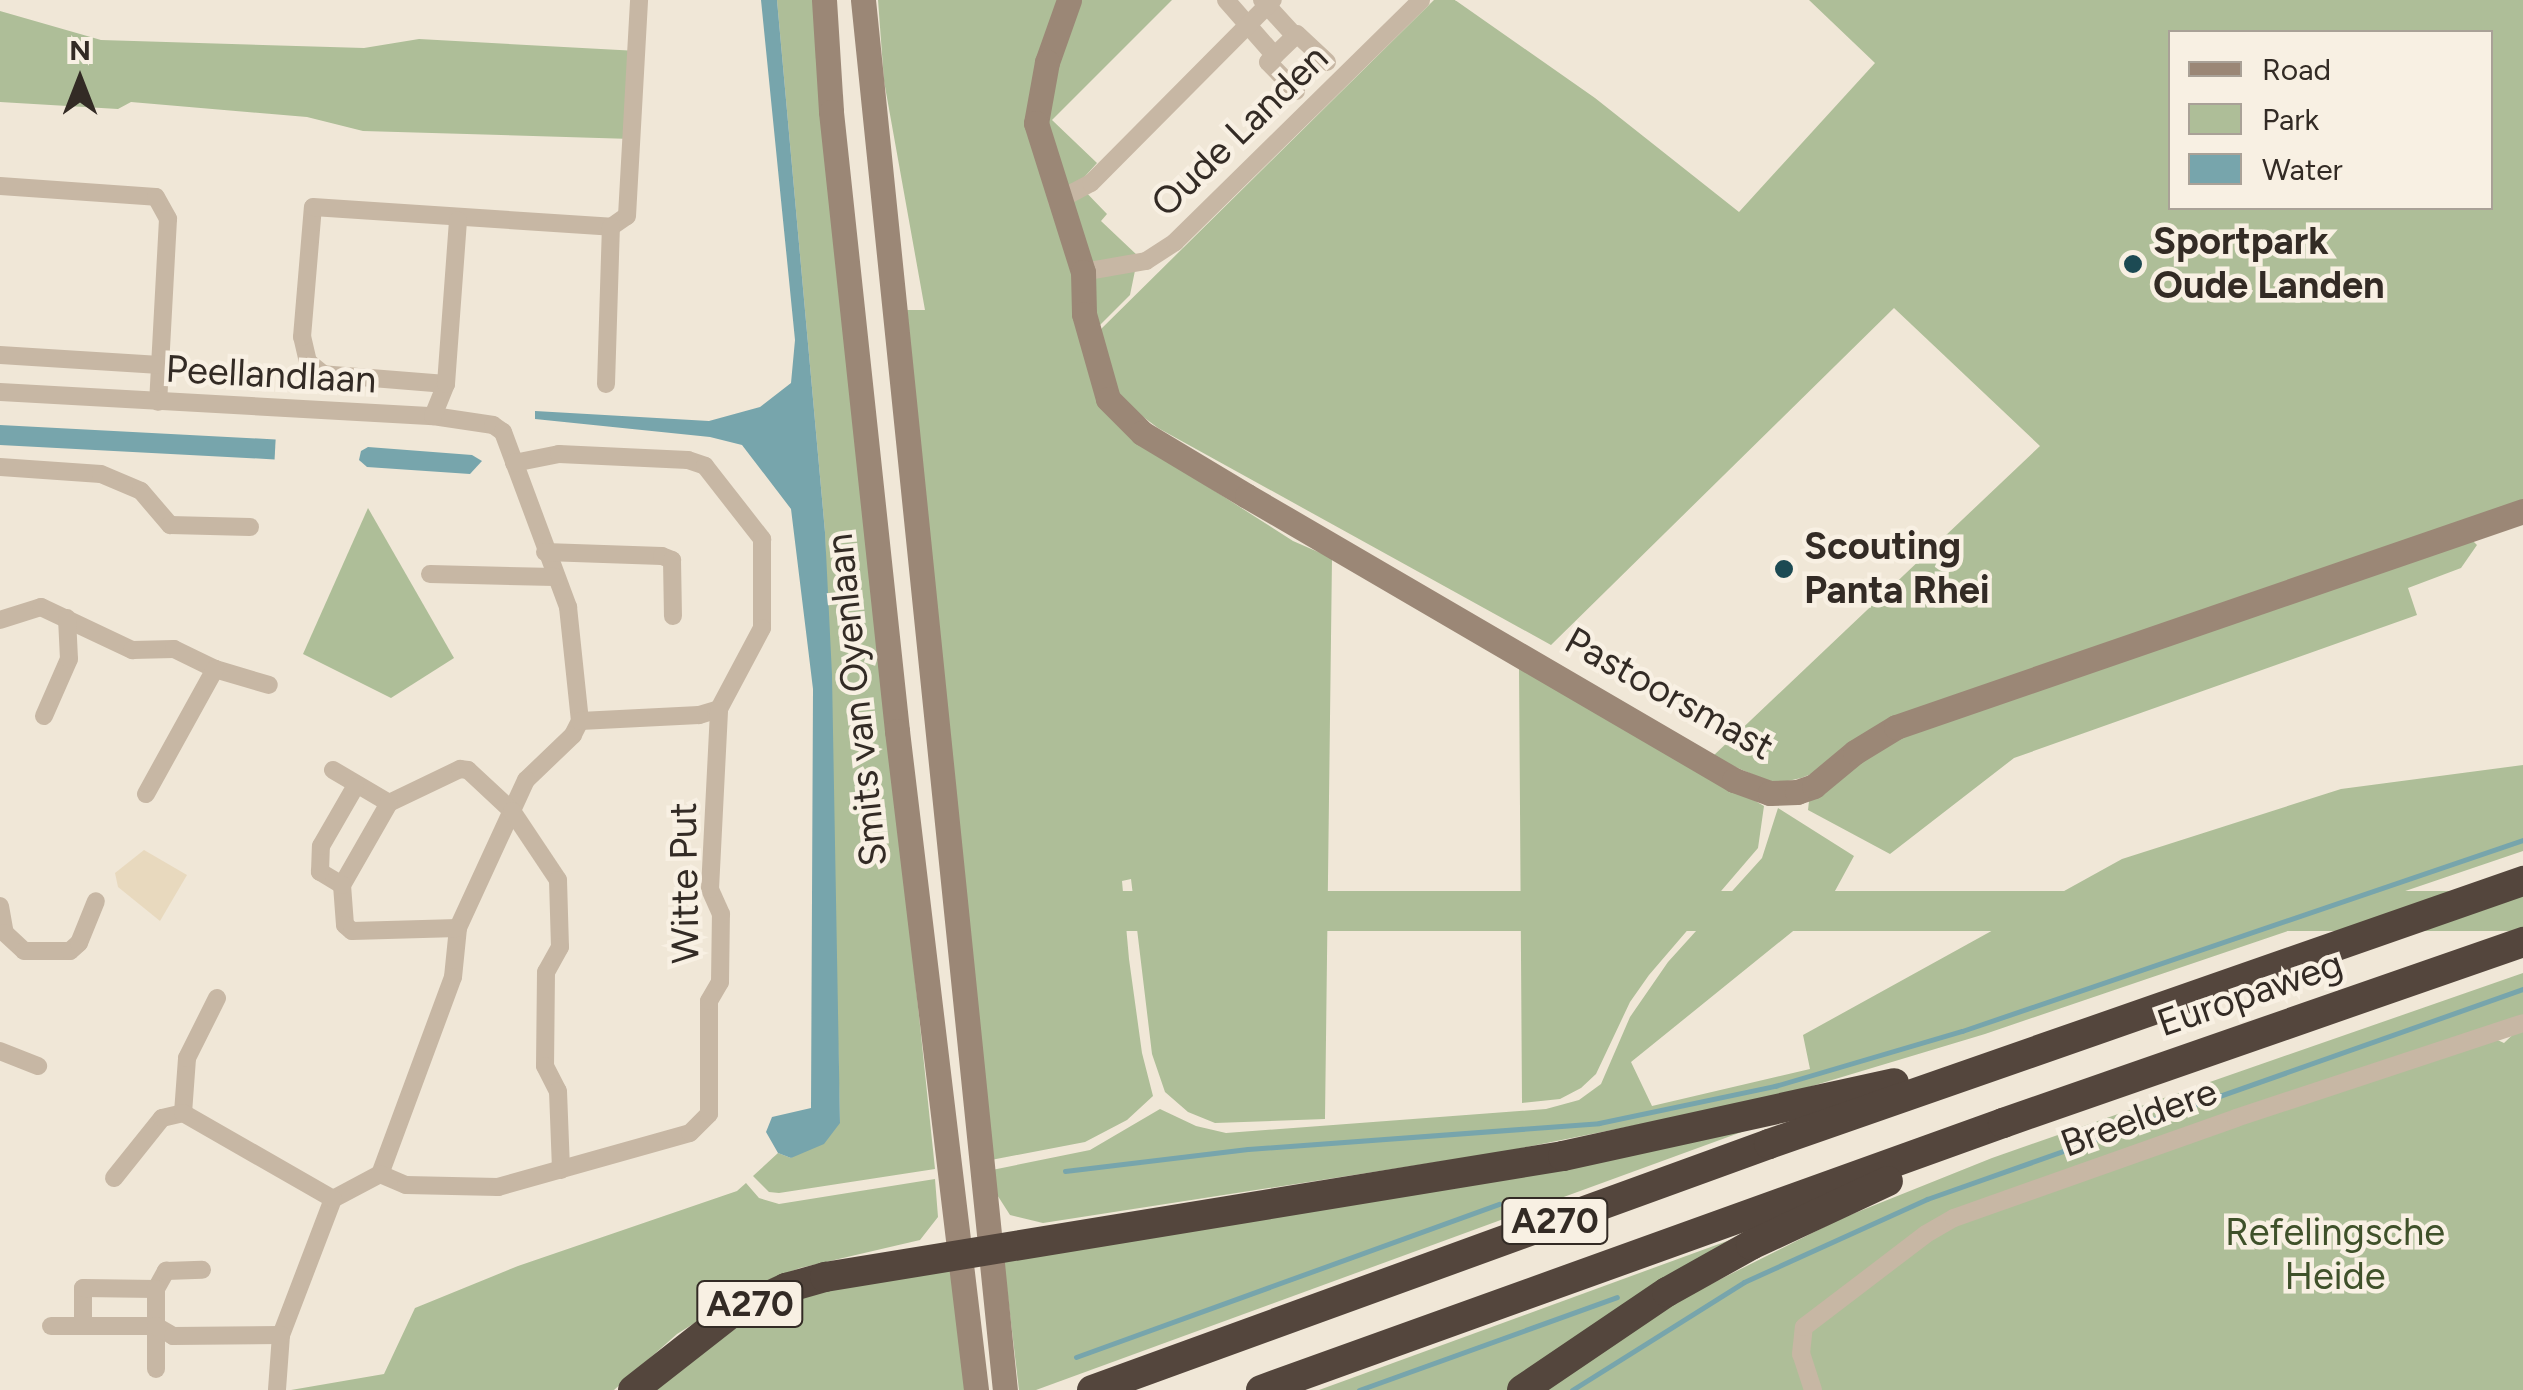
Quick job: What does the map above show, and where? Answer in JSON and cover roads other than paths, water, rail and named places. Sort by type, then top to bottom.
[{"type":"highway","name":"Europaweg","points":[[2020,1056],[2523,880]]},
{"type":"highway","name":"Europaweg","points":[[2003,1122],[2523,942]]},
{"type":"highway","name":"A270","points":[[634,1390],[703,1332],[758,1299],[824,1277],[1596,1150],[2020,1056]]},
{"type":"highway","name":"A270","points":[[1092,1390],[2020,1056]]},
{"type":"highway","name":"A270","points":[[1261,1390],[2003,1122]]},
{"type":"highway","name":"A270","points":[[1522,1390],[1628,1315],[1709,1268],[2003,1122]]},
{"type":"main road","name":"Smits van Oyenlaan","points":[[824,0],[831,112],[896,731],[976,1250],[1004,1380]]},
{"type":"main road","name":"Smits van Oyenlaan","points":[[863,0],[976,1250],[976,1385]]},
{"type":"main road","name":"Pastoorsmast","points":[[1069,0],[1047,62],[1036,124],[1082,272],[1084,314],[1108,399],[1142,433],[1734,780],[1770,793],[1797,792],[1814,786],[1855,752],[1896,727],[2523,512]]},
{"type":"street","points":[[446,384],[323,374],[308,362],[302,337],[313,207],[458,220],[611,227],[627,216],[639,0]]},
{"type":"street","points":[[1226,0],[1274,56]]},
{"type":"street","name":"Oude Landen","points":[[1082,272],[1146,261],[1175,242],[1421,0]]},
{"type":"street","points":[[1057,201],[1091,184],[1248,26],[1267,2],[1294,36],[1327,62]]},
{"type":"street","points":[[1294,36],[1268,62],[1296,91]]},
{"type":"street","points":[[0,186],[156,197],[168,219],[158,402]]},
{"type":"street","points":[[432,416],[446,384],[458,220]]},
{"type":"street","points":[[606,384],[611,227]]},
{"type":"street","points":[[0,355],[160,365]]},
{"type":"street","name":"Peellandlaan","points":[[0,392],[432,416],[493,424],[503,432],[514,462]]},
{"type":"street","name":"Witte Put","points":[[514,462],[559,454],[688,460],[704,466],[762,539],[762,628],[719,709],[710,889],[720,914],[720,982],[710,1001],[710,1114],[690,1133],[561,1170]]},
{"type":"street","points":[[277,1390],[281,1335],[333,1199],[380,1174],[453,977],[458,928],[526,780],[574,735],[580,721],[568,606],[514,462]]},
{"type":"street","points":[[0,467],[101,474],[141,490],[170,525],[250,526]]},
{"type":"street","points":[[545,552],[662,556],[672,560],[673,616]]},
{"type":"street","points":[[430,574],[555,577]]},
{"type":"street","points":[[0,620],[41,607],[132,650],[174,649],[214,669],[269,685]]},
{"type":"street","points":[[44,716],[70,660],[67,618]]},
{"type":"street","points":[[146,794],[214,669]]},
{"type":"street","points":[[580,721],[700,715],[719,709]]},
{"type":"street","points":[[380,1174],[406,1185],[498,1187],[561,1170],[558,1091],[546,1066],[546,972],[560,946],[558,880],[512,810],[468,770],[460,769],[389,803],[342,885],[344,925],[352,931],[458,928]]},
{"type":"street","points":[[332,770],[389,803]]},
{"type":"street","points":[[342,885],[320,872],[321,846],[356,787]]},
{"type":"street","points":[[0,906],[5,932],[24,950],[70,950],[79,944],[96,902]]},
{"type":"street","points":[[183,1113],[187,1058],[217,998]]},
{"type":"street","name":"Breeldere","points":[[1813,1390],[1801,1354],[1804,1327],[1926,1234],[1954,1218],[2236,1118],[2523,1023]]},
{"type":"street","points":[[0,1051],[38,1066]]},
{"type":"street","points":[[114,1178],[162,1118],[183,1113],[333,1199]]},
{"type":"street","points":[[156,1369],[156,1289],[166,1271],[202,1270]]},
{"type":"street","points":[[83,1326],[83,1288],[156,1289]]},
{"type":"street","points":[[51,1326],[156,1326],[173,1336],[281,1335]]},
{"type":"water","points":[[761,0],[777,0],[825,532],[832,675],[840,1123],[824,1144],[791,1158],[778,1153],[766,1132],[772,1117],[811,1108],[813,689],[791,509],[742,445],[710,437],[535,419],[535,411],[709,421],[760,407],[791,383],[795,340]]},
{"type":"water","points":[[0,425],[276,439],[275,459],[0,445]]},
{"type":"water","points":[[368,447],[472,455],[482,461],[470,474],[367,467],[359,460],[361,451]]},
{"type":"waterway","points":[[1065,1171],[1248,1149],[1599,1123],[1775,1086],[1962,1031],[2523,840]]},
{"type":"waterway","points":[[1572,1390],[1744,1282],[1927,1199],[2523,989]]},
{"type":"waterway","points":[[1076,1357],[1499,1204]]},
{"type":"waterway","points":[[1359,1390],[1617,1297]]},
{"type":"place","name":"Sportpark Oude Landen","points":[[2133,264]]},
{"type":"place","name":"Scouting Panta Rhei","points":[[1784,569]]},
{"type":"park label","name":"Refelingsche Heide","points":[[2335,1255]]}]
